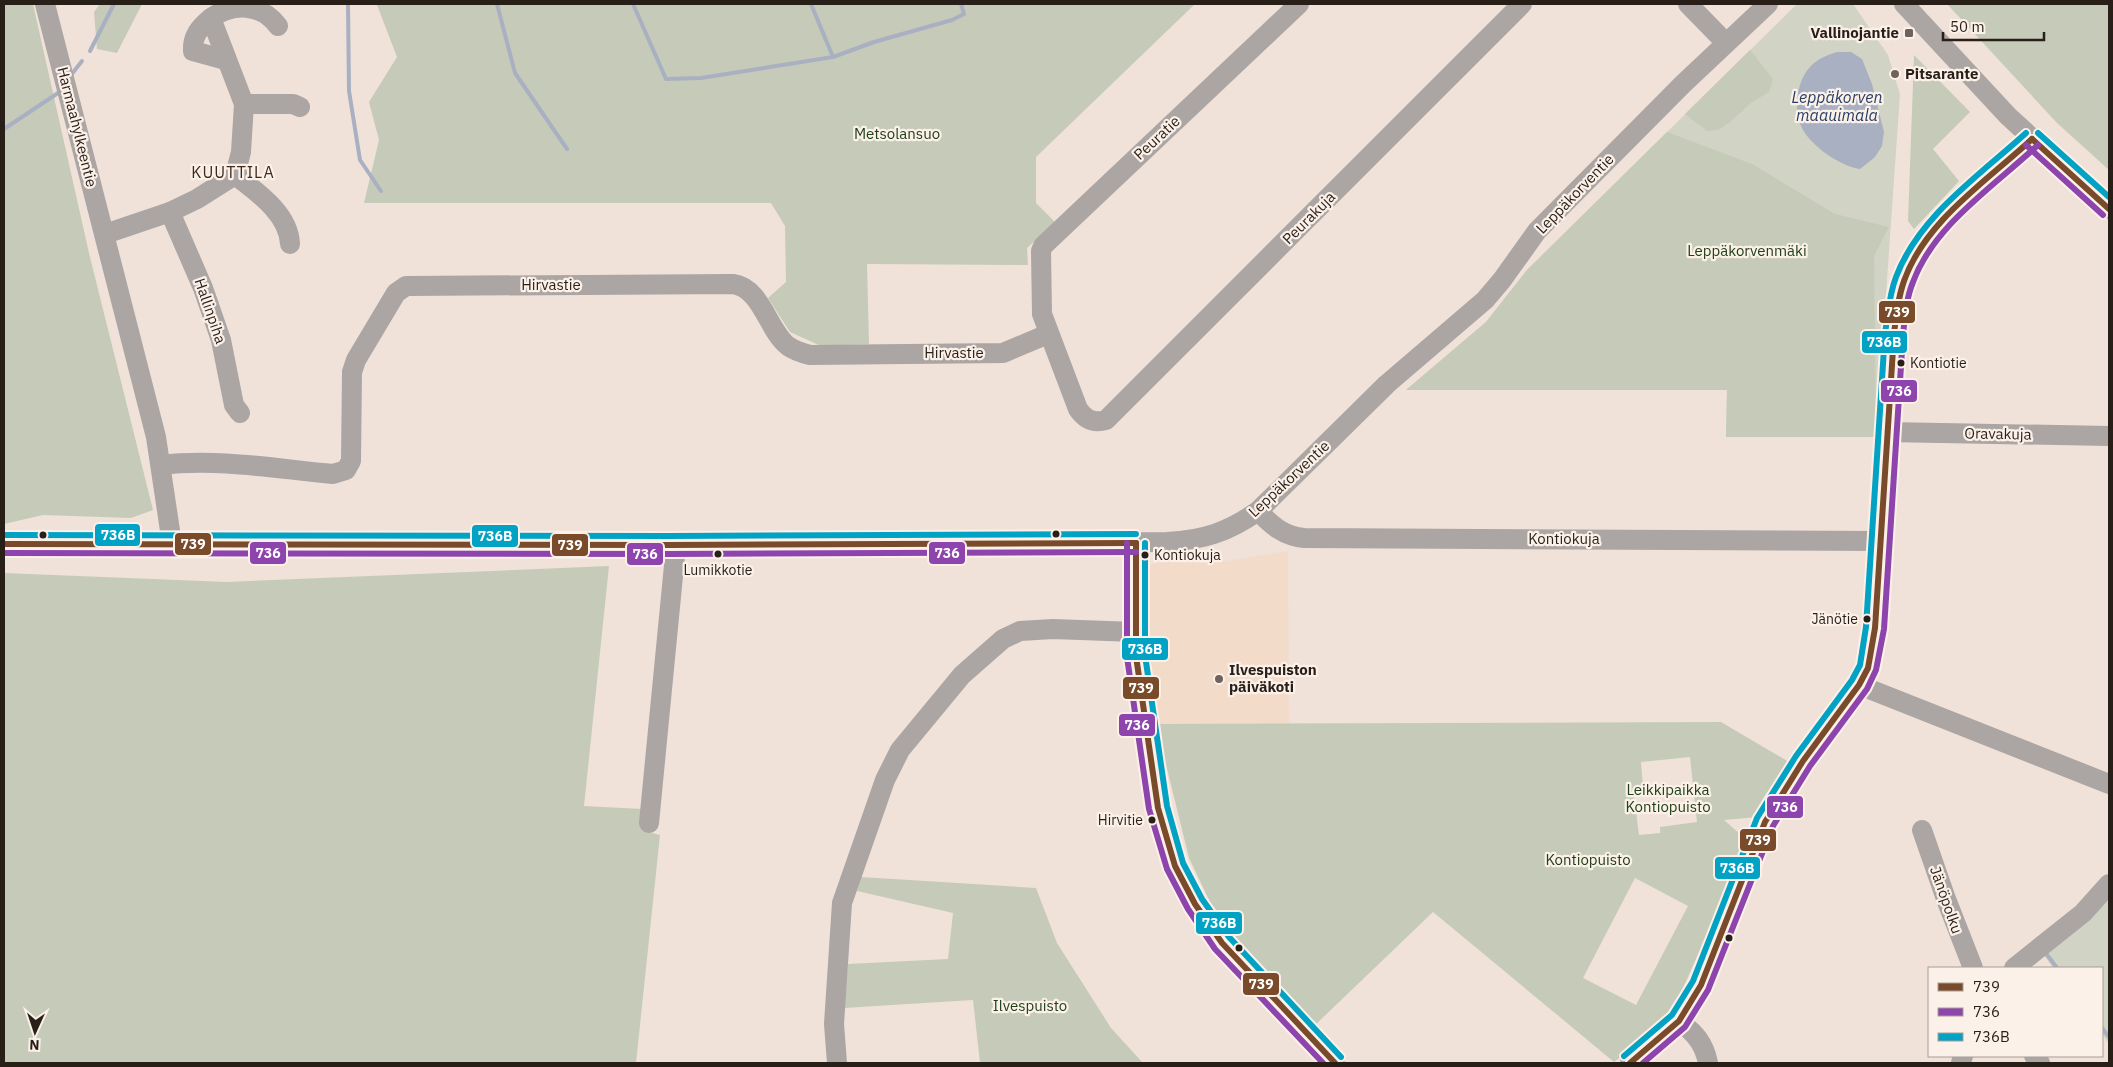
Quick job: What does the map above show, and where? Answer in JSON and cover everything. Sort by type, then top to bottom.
[{"type":"street","name":"Harmaahylkeentie","points":[[45,4],[156,437],[172,544]]},
{"type":"street","name":"Peuratie","points":[[1091,421],[1084,418],[1078,409],[1048,334],[1042,314],[1039,256],[1044,246],[1299,4]]},
{"type":"street","name":"Peurakuja","points":[[1091,421],[1100,422],[1106,420],[1522,4]]},
{"type":"street","points":[[1688,4],[1726,43]]},
{"type":"street","name":"Leppäkorventie","points":[[4,544],[676,545],[1136,543],[1192,541],[1216,535],[1258,511],[1394,378],[1484,300],[1502,280],[1537,231],[1683,84],[1768,4]]},
{"type":"street","points":[[1904,4],[2008,116],[2109,209]]},
{"type":"street","points":[[226,60],[193,51],[192,43],[199,28],[211,18],[222,11],[234,8],[258,9],[270,15],[278,26]]},
{"type":"street","points":[[105,234],[170,212],[197,199],[235,175],[242,152],[244,104],[211,18]]},
{"type":"street","points":[[244,104],[293,104],[300,107]]},
{"type":"street","points":[[1630,1063],[1679,1021],[1702,985],[1765,822],[1803,761],[1859,685],[1868,668],[1873,648],[1886,432],[1899,298],[1906,276],[1917,253],[1938,226],[2032,139]]},
{"type":"street","points":[[235,175],[265,199],[290,234],[290,244]]},
{"type":"street","name":"Hallinpiha","points":[[170,212],[209,305],[221,340],[234,405],[240,414]]},
{"type":"street","name":"Hirvastie","points":[[161,466],[178,463],[252,465],[333,474],[346,470],[351,461],[352,372],[356,360],[396,293],[406,286],[743,285],[754,297],[787,345],[799,352],[810,355],[1003,353],[1048,334]]},
{"type":"street","name":"Oravakuja","points":[[1886,432],[2109,436]]},
{"type":"street","name":"Kontiokuja","points":[[1258,511],[1278,531],[1293,537],[1304,538],[1880,541]]},
{"type":"street","points":[[1136,543],[1134,632],[1136,656],[1158,808],[1175,866],[1195,904],[1222,943],[1335,1063]]},
{"type":"street","points":[[649,823],[676,545]]},
{"type":"street","points":[[837,1063],[834,1024],[842,903],[884,780],[900,750],[962,676],[1003,638],[1020,631],[1036,630],[1134,632]]},
{"type":"street","points":[[1859,685],[2109,784]]},
{"type":"street","name":"Jänöpolku","points":[[1922,830],[1952,916],[1973,967]]},
{"type":"street","points":[[2015,967],[2082,913],[2109,884]]},
{"type":"street","points":[[1679,1021],[1696,1035],[1703,1044],[1708,1063]]},
{"type":"shaded area","name":"Ilvespuiston päiväkoti","points":[[1288,551],[1289,724],[1156,724],[1144,634],[1144,576],[1151,565],[1163,560],[1226,561]]},
{"type":"green space","points":[[4,4],[33,4],[89,253],[153,510],[131,518],[43,515],[4,524]]},
{"type":"green space","points":[[100,4],[142,4],[117,53],[97,49],[94,12]]},
{"type":"green space","name":"Metsolansuo","points":[[362,4],[1195,4],[1036,157],[1036,203],[1055,222],[1027,248],[1028,265],[867,264],[869,344],[821,346],[790,332],[768,298],[786,282],[785,226],[771,203],[364,203],[379,140],[369,102],[397,57],[377,5]]},
{"type":"green space","name":"Leppäkorvenmäki","points":[[1797,4],[1853,4],[1888,55],[1900,94],[1876,437],[1726,437],[1727,390],[1406,390],[1486,322],[1527,270]]},
{"type":"green space","points":[[1947,4],[2109,4],[2109,170],[2057,123]]},
{"type":"green space","points":[[1750,50],[1773,79],[1769,92],[1752,102],[1718,130],[1707,131],[1685,114]]},
{"type":"green space","points":[[1914,55],[1970,112],[1933,149],[1959,181],[1914,229],[1908,221]]},
{"type":"green space","name":"Leppäkorvenmäki","points":[[1667,132],[1752,164],[1835,214],[1889,227],[1874,256],[1876,437],[1726,437],[1727,390],[1406,390],[1486,322],[1527,270]]},
{"type":"green space","points":[[609,566],[584,806],[643,809],[644,831],[660,835],[636,1063],[4,1063],[4,573],[227,582]]},
{"type":"green space","name":"Kontiopuisto","points":[[1721,722],[1789,762],[1758,817],[1724,820],[1748,841],[1669,1020],[1614,1062],[1433,912],[1312,1028],[1219,921],[1189,858],[1156,724]],"holes":[[[1690,757],[1697,822],[1660,827],[1660,833],[1639,835],[1633,788],[1643,787],[1641,762]],[[1635,878],[1688,906],[1636,1005],[1583,978]]]},
{"type":"green space","name":"Ilvespuisto","points":[[861,877],[1036,888],[1057,943],[1111,1028],[1143,1063],[980,1063],[973,1000],[844,1008],[848,964],[948,959],[953,913],[857,891]]},
{"type":"green space","points":[[2109,893],[2109,1044],[2103,1035],[2103,967],[2052,967],[2041,951]]},
{"type":"water","name":"Leppäkorven maauimala","points":[[1837,52],[1851,52],[1862,59],[1872,84],[1884,132],[1882,146],[1875,157],[1860,169],[1836,160],[1813,143],[1803,130],[1798,115],[1799,89],[1805,73],[1819,60]]},
{"type":"waterway","points":[[90,51],[114,4]]},
{"type":"waterway","points":[[348,4],[349,91],[360,160],[381,191]]},
{"type":"waterway","points":[[497,4],[515,73],[567,149]]},
{"type":"waterway","points":[[633,4],[666,79],[701,78],[833,57],[874,42],[952,20],[964,14],[961,4]]},
{"type":"waterway","points":[[811,4],[833,57]]},
{"type":"waterway","points":[[71,75],[82,61]]},
{"type":"waterway","points":[[4,129],[58,93]]},
{"type":"waterway","points":[[2045,952],[2056,967]]},
{"type":"waterway","points":[[2103,1029],[2109,1037]]},
{"type":"transit line","name":"736B","points":[[1624,1056],[1672,1015],[1693,981],[1757,818],[1796,756],[1852,680],[1860,665],[1866,627],[1885,333],[1890,298],[1896,277],[1906,255],[1935,216],[1952,198],[2026,133]]},
{"type":"transit line","name":"736B","points":[[2038,133],[2109,197]]},
{"type":"transit line","name":"739","points":[[2032,139],[2109,209]]},
{"type":"transit line","name":"739","points":[[1630,1063],[1679,1021],[1701,985],[1765,822],[1803,761],[1859,685],[1868,668],[1875,628],[1894,334],[1896,314],[1904,281],[1914,259],[1942,221],[1959,203],[2032,139]]},
{"type":"transit line","name":"736","points":[[2026,145],[2103,215]]},
{"type":"transit line","name":"736","points":[[1643,1063],[1685,1027],[1708,990],[1773,826],[1810,766],[1867,689],[1876,670],[1884,629],[1903,335],[1907,301],[1913,282],[1935,242],[1950,224],[2038,145]]},
{"type":"transit line","name":"736B","points":[[4,535],[668,536],[1136,534]]},
{"type":"transit line","name":"736","points":[[1127,543],[1127,657],[1149,809],[1167,869],[1188,909],[1215,949],[1323,1063]]},
{"type":"transit line","name":"739","points":[[1136,543],[1136,656],[1158,808],[1175,866],[1195,904],[1222,943],[1335,1063]]},
{"type":"transit line","name":"739","points":[[4,544],[668,545],[1136,543]]},
{"type":"transit line","name":"736B","points":[[1145,543],[1145,655],[1167,806],[1183,863],[1202,899],[1229,937],[1341,1057]]},
{"type":"transit line","name":"736","points":[[4,553],[668,554],[1136,552]]},
{"type":"place","name":"Vallinojantie","points":[[1909,33]]},
{"type":"place","name":"Pitsarante","points":[[1895,74]]},
{"type":"place","name":"Kontiotie","points":[[1901,363]]},
{"type":"place","name":"Lumikkotie","points":[[718,554]]},
{"type":"place","name":"Kontiokuja","points":[[1145,555]]},
{"type":"place","name":"Jänötie","points":[[1867,619]]},
{"type":"place","name":"Ilvespuiston päiväkoti","points":[[1219,679]]},
{"type":"place","name":"Hirvitie","points":[[1152,820]]},
{"type":"district","name":"KUUTTILA","points":[[233,172]]},
{"type":"park label","name":"Leikkipaikka Kontiopuisto","points":[[1668,798]]}]
